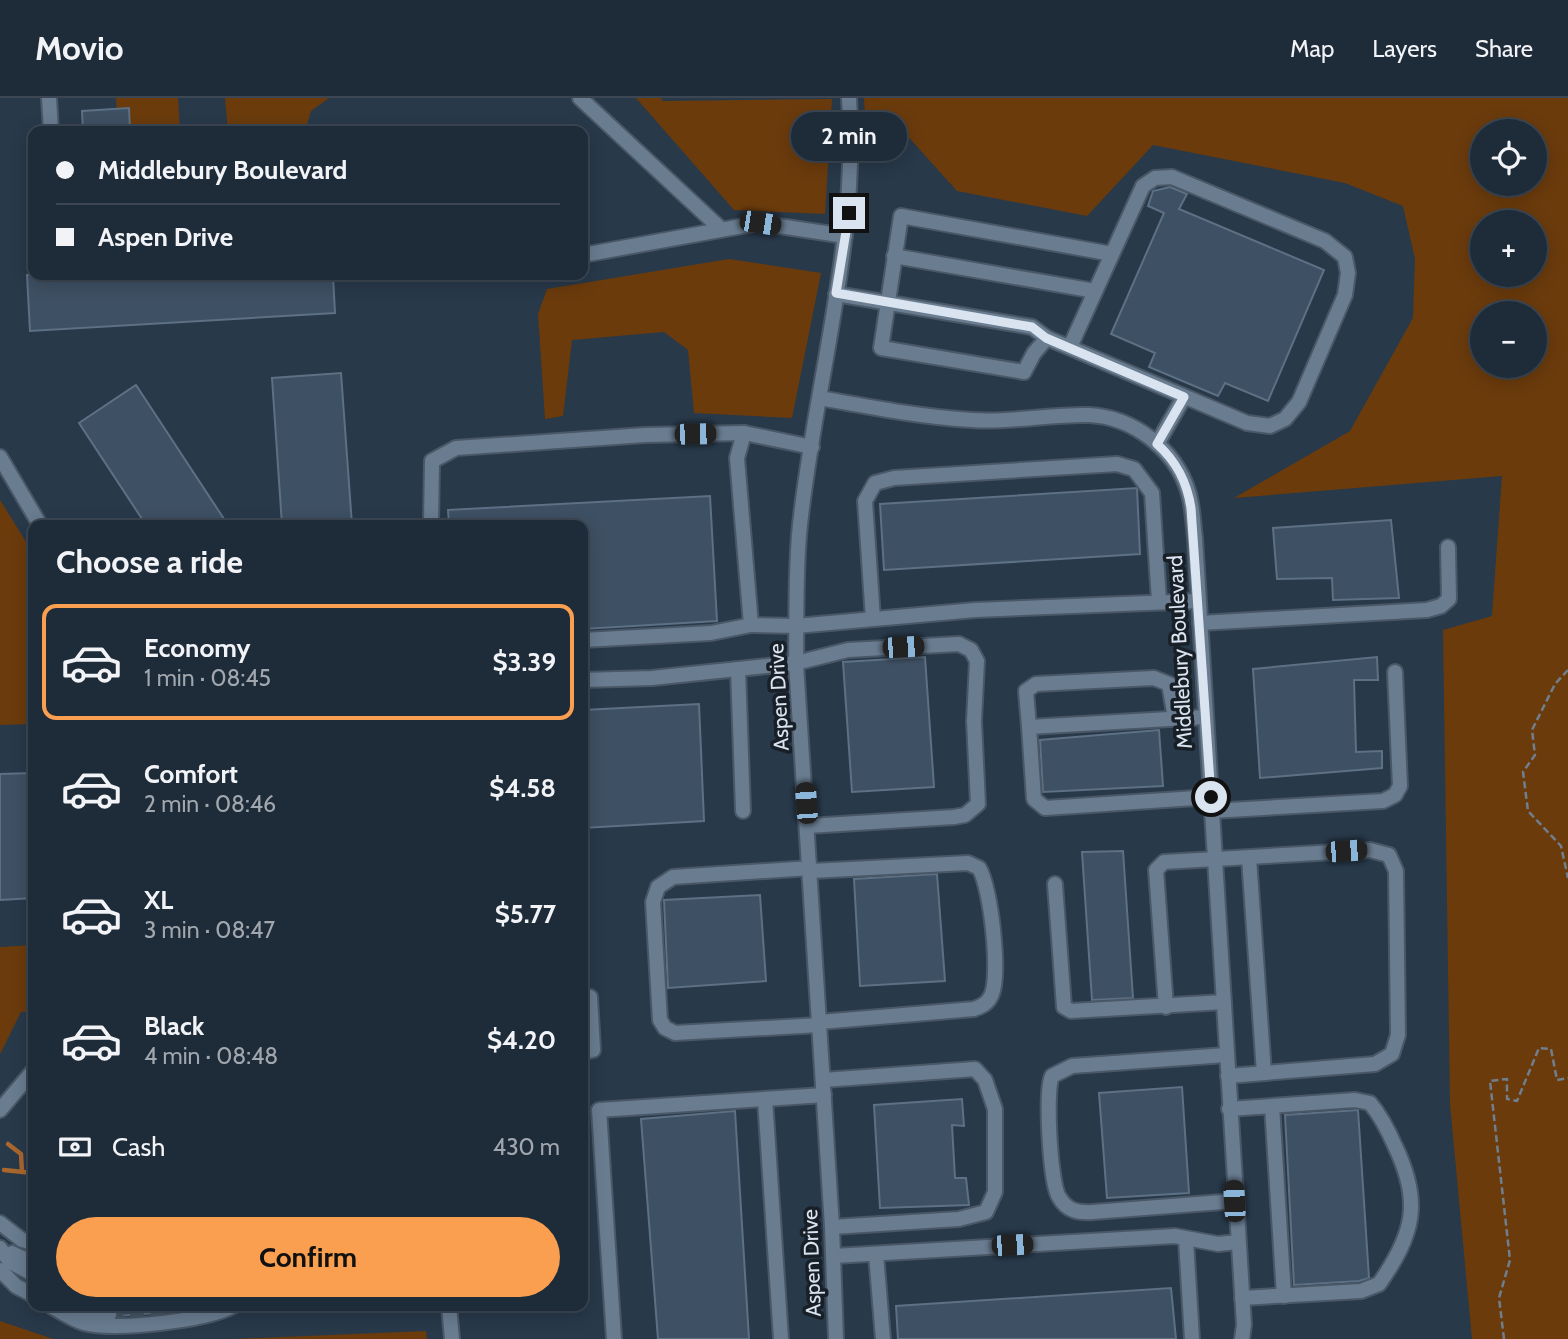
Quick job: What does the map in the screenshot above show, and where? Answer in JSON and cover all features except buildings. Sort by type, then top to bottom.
[{"type":"street","points":[[49,98],[51,126]]},
{"type":"street","points":[[580,98],[722,229]]},
{"type":"street","name":"Aspen Drive","points":[[836,1339],[834,1256],[796,663],[796,626],[800,525],[845,236],[850,172],[849,98]]},
{"type":"street","points":[[836,293],[1032,327],[1046,338],[1184,397],[1247,423],[1270,426],[1285,419],[1298,402],[1345,295],[1348,273],[1345,257],[1325,241],[1172,177],[1155,178],[1143,186],[1070,347]]},
{"type":"street","points":[[1046,338],[1034,352],[1024,372],[881,348],[901,216],[1112,254]]},
{"type":"street","points":[[588,254],[760,223],[845,236]]},
{"type":"street","points":[[894,256],[1095,291]]},
{"type":"street","points":[[1157,444],[1184,397]]},
{"type":"street","name":"Middlebury Boulevard","points":[[820,398],[926,416],[975,421],[1103,416],[1137,429],[1157,444],[1178,468],[1189,493],[1200,624],[1242,1298],[1242,1339]]},
{"type":"street","points":[[744,433],[737,458],[751,625]]},
{"type":"street","points":[[431,520],[432,461],[456,448],[645,435],[744,433],[812,447]]},
{"type":"street","points":[[0,457],[37,520]]},
{"type":"street","points":[[873,619],[865,501],[875,483],[894,478],[1070,466],[1126,466],[1134,469],[1150,488],[1159,601]]},
{"type":"street","points":[[1200,624],[1427,610],[1441,606],[1449,599],[1448,547]]},
{"type":"street","points":[[588,640],[711,633],[751,625],[796,626],[975,610],[1198,601]]},
{"type":"street","points":[[588,680],[652,678],[796,663],[848,650],[959,644],[971,650],[977,661],[974,721],[978,804],[974,810],[954,817],[808,826]]},
{"type":"street","points":[[738,669],[743,811]]},
{"type":"street","points":[[1175,718],[1172,692],[1163,679],[1030,687],[1026,691],[1034,799],[1045,808],[1383,802],[1395,795],[1400,786],[1395,672]]},
{"type":"street","points":[[1029,727],[1205,717]]},
{"type":"street","points":[[1166,1007],[1156,870],[1164,862],[1370,850],[1389,855],[1396,871],[1397,1048],[1387,1059],[1375,1064],[1228,1076]]},
{"type":"street","points":[[1249,858],[1264,1073]]},
{"type":"street","points":[[968,863],[979,868],[986,880],[991,909],[994,978],[993,993],[986,1004],[975,1009],[820,1024],[675,1033],[665,1028],[660,1020],[653,902],[658,887],[665,881],[681,876],[811,869],[968,863]]},
{"type":"street","points":[[1055,884],[1064,1007],[1070,1012],[1224,1002]]},
{"type":"street","points":[[588,1051],[593,1050],[590,997]]},
{"type":"street","points":[[1227,1055],[1072,1066],[1052,1076],[1048,1094],[1055,1185],[1062,1201],[1074,1211],[1093,1212],[1234,1201]]},
{"type":"street","points":[[823,1080],[975,1069],[985,1080],[995,1110],[995,1192],[986,1212],[959,1219],[832,1227]]},
{"type":"street","points":[[0,1110],[28,1077]]},
{"type":"street","points":[[614,1339],[599,1110],[824,1095]]},
{"type":"street","points":[[765,1099],[781,1339]]},
{"type":"street","points":[[1230,1109],[1355,1100],[1370,1104],[1389,1131],[1413,1193],[1411,1222],[1390,1269],[1379,1284],[1361,1291],[1242,1298]]},
{"type":"street","points":[[1272,1106],[1283,1296]]},
{"type":"street","points":[[0,1223],[22,1241],[28,1242]]},
{"type":"street","points":[[0,1234],[17,1247],[28,1251]]},
{"type":"street","points":[[834,1256],[1175,1236],[1218,1244],[1238,1242]]},
{"type":"street","points":[[1186,1240],[1192,1339]]},
{"type":"street","points":[[0,1246],[28,1261]]},
{"type":"street","points":[[0,1246],[10,1262],[28,1271]]},
{"type":"street","points":[[876,1254],[883,1339]]},
{"type":"street","points":[[0,1268],[28,1282]]},
{"type":"street","points":[[0,1268],[16,1286],[28,1292]]},
{"type":"street","points":[[60,1311],[82,1323],[106,1326],[209,1317],[222,1311]]},
{"type":"street","points":[[89,1311],[109,1315]]},
{"type":"street","points":[[449,1311],[452,1339]]},
{"type":"path","points":[[1568,670],[1556,684],[1532,730],[1535,755],[1523,772],[1528,811],[1561,846],[1568,878]]},
{"type":"path","points":[[1504,1339],[1499,1298],[1510,1260],[1490,1081],[1507,1079],[1507,1099],[1517,1101],[1539,1048],[1551,1049],[1557,1080],[1568,1078]]},
{"type":"shaded area","points":[[116,98],[178,98],[180,126],[118,126]]},
{"type":"shaded area","points":[[225,98],[329,98],[311,111],[306,126],[228,126]]},
{"type":"shaded area","points":[[636,98],[661,98],[663,101],[832,99],[825,214],[734,210]]},
{"type":"shaded area","points":[[864,98],[1568,98],[1568,1339],[1472,1339],[1450,1104],[1443,630],[1492,616],[1502,476],[1234,498],[1350,431],[1413,318],[1415,259],[1403,206],[1345,183],[1153,145],[1087,216],[957,191],[885,111],[865,115]]},
{"type":"shaded area","points":[[729,259],[821,273],[792,418],[694,413],[688,350],[664,332],[572,340],[563,416],[545,419],[538,314],[547,289]]},
{"type":"shaded area","points":[[0,500],[28,545],[28,724],[0,725]]},
{"type":"shaded area","points":[[28,945],[28,1011],[21,1012],[0,1054],[0,947]]},
{"type":"shaded area","points":[[0,1321],[53,1339],[0,1339]]},
{"type":"shaded area","points":[[426,1331],[427,1339],[233,1339]]},
{"type":"waterway","points":[[8,1144],[21,1154],[22,1172]]},
{"type":"waterway","points":[[4,1170],[28,1172]]},
{"type":"tunnel","points":[[109,1315],[162,1311]]},
{"type":"route","points":[[849,213],[836,293],[1032,327],[1046,338],[1184,397],[1157,444],[1169,454],[1189,493],[1195,538],[1211,797]]}]
